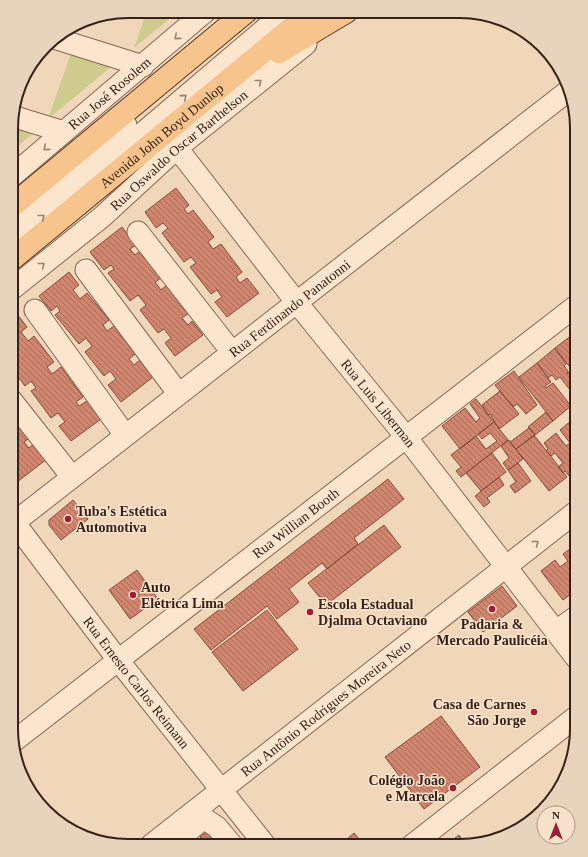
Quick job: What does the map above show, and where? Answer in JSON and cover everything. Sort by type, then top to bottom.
[{"type":"main road","points":[[18,201],[239,18]]},
{"type":"main road","name":"Avenida John Boyd Dunlop","points":[[18,254],[54,226],[209,94],[304,18]]},
{"type":"main road","points":[[209,94],[336,18]]},
{"type":"street","name":"Rua José Rosolem","points":[[18,171],[198,18]]},
{"type":"street","points":[[18,214],[69,174],[248,18]]},
{"type":"street","points":[[18,237],[279,18]]},
{"type":"street","name":"Rua Oswaldo Oscar Barthelson","points":[[18,284],[102,216],[178,148],[339,18]]},
{"type":"street","points":[[62,40],[143,66]]},
{"type":"street","name":"Rua Ferdinando Panatonni","points":[[18,518],[564,94]]},
{"type":"street","points":[[19,118],[64,132]]},
{"type":"street","name":"Rua Luis Liberman","points":[[178,148],[296,303],[406,437],[570,650]]},
{"type":"street","points":[[138,232],[231,352]]},
{"type":"street","points":[[86,270],[178,393]]},
{"type":"street","points":[[34,310],[125,435]]},
{"type":"street","name":"Rua Willian Booth","points":[[18,738],[570,310]]},
{"type":"street","points":[[18,409],[72,477]]},
{"type":"street","name":"Rua Antônio Rodrigues Moreira Neto","points":[[159,839],[570,516]]},
{"type":"street","name":"Rua Ernesto Carlos Reimann","points":[[18,530],[118,660],[260,839]]},
{"type":"street","points":[[556,632],[570,621]]},
{"type":"street","points":[[420,839],[570,721]]},
{"type":"street","points":[[179,839],[199,822],[205,819],[217,827],[227,839]]},
{"type":"shaded area","points":[[145,18],[170,18],[134,48]]},
{"type":"shaded area","points":[[72,50],[117,62],[48,119]]},
{"type":"shaded area","points":[[18,124],[38,129],[18,146]]},
{"type":"building","points":[[176,188],[189,205],[184,209],[188,214],[193,210],[214,237],[208,242],[213,249],[221,244],[242,272],[236,277],[240,283],[247,278],[259,293],[227,317],[215,302],[222,297],[217,290],[211,294],[190,267],[196,263],[191,257],[184,262],[162,233],[168,228],[163,223],[156,228],[145,212]]},
{"type":"building","points":[[122,227],[136,245],[130,249],[135,255],[140,251],[161,278],[155,282],[161,290],[167,285],[189,313],[182,318],[188,325],[192,321],[203,335],[175,356],[165,343],[171,338],[164,329],[158,333],[140,310],[146,305],[138,295],[130,301],[108,273],[114,269],[111,265],[104,270],[90,252]]},
{"type":"building","points":[[69,272],[79,285],[73,290],[80,299],[87,293],[109,320],[103,325],[107,331],[114,326],[135,354],[129,359],[134,365],[140,360],[153,377],[121,402],[108,385],[116,379],[110,371],[104,376],[85,352],[92,346],[86,338],[79,344],[55,315],[60,311],[57,306],[51,311],[39,296]]},
{"type":"building","points":[[18,315],[27,327],[21,332],[28,341],[34,336],[54,362],[47,367],[52,374],[61,367],[83,397],[76,402],[79,406],[87,401],[101,419],[71,441],[59,426],[65,422],[58,413],[51,418],[31,391],[36,388],[31,381],[25,386],[18,377]]},
{"type":"building","points":[[570,337],[569,366],[555,348]]},
{"type":"building","points":[[555,348],[566,364],[564,366],[568,371],[567,374],[570,372],[570,390],[560,377],[556,380],[552,375],[548,378],[537,363]]},
{"type":"building","points":[[537,363],[551,382],[545,386],[546,388],[553,383],[570,405],[570,407],[553,421],[519,377]]},
{"type":"building","points":[[514,371],[537,405],[526,414],[517,404],[513,407],[495,385]]},
{"type":"building","points":[[500,391],[519,414],[499,429],[490,414],[488,415],[482,405]]},
{"type":"building","points":[[476,399],[494,422],[460,449],[442,426],[465,408],[476,422],[480,418],[470,404]]},
{"type":"building","points":[[546,412],[553,421],[535,435],[528,427]]},
{"type":"building","points":[[18,420],[31,437],[24,442],[29,448],[35,443],[47,459],[18,481]]},
{"type":"building","points":[[494,422],[508,440],[461,477],[456,471],[461,467],[451,455],[476,436],[486,449],[497,441],[490,433],[482,439],[478,434]]},
{"type":"building","points":[[570,422],[570,443],[560,430]]},
{"type":"building","points":[[529,428],[535,435],[516,449],[510,442]]},
{"type":"building","points":[[556,433],[566,446],[570,443],[570,477],[565,471],[563,473],[558,467],[563,463],[555,453],[551,456],[546,451],[548,449],[544,443]]},
{"type":"building","points":[[534,435],[567,477],[549,491],[516,449]]},
{"type":"building","points":[[509,440],[523,459],[508,470],[503,463],[509,458],[501,446]]},
{"type":"building","points":[[492,453],[506,472],[481,491],[466,473]]},
{"type":"building","points":[[518,463],[531,481],[515,493],[510,486],[516,482],[508,470]]},
{"type":"building","points":[[499,477],[504,485],[487,498],[490,502],[484,507],[475,496]]},
{"type":"building","points":[[388,479],[404,499],[354,538],[358,544],[327,569],[322,563],[289,589],[299,602],[277,619],[267,606],[211,650],[194,629]]},
{"type":"building","name":"Tuba's Estética Automotiva","points":[[73,500],[88,519],[61,540],[49,525],[49,520]]},
{"type":"building","points":[[384,525],[401,547],[326,605],[308,583]]},
{"type":"building","points":[[570,549],[570,595],[563,600],[541,571],[555,560],[560,567],[568,561],[563,554]]},
{"type":"building","name":"Auto Elétrica Lima","points":[[137,570],[158,599],[130,619],[109,590]]},
{"type":"building","name":"Padaria & Mercado Paulicéia","points":[[502,586],[517,606],[483,632],[468,612]]},
{"type":"building","points":[[267,610],[298,649],[243,691],[212,652]]},
{"type":"building","name":"Colégio João e Marcela","points":[[441,716],[480,767],[424,809],[385,757]]},
{"type":"building","points":[[213,827],[222,839],[202,839],[200,837]]},
{"type":"building","points":[[354,833],[359,839],[347,839]]},
{"type":"building","points":[[459,835],[462,839],[460,839],[454,839]]},
{"type":"place","name":"Tuba's Estética Automotiva","points":[[68,519]]},
{"type":"place","name":"Auto Elétrica Lima","points":[[133,595]]},
{"type":"place","name":"Padaria & Mercado Paulicéia","points":[[492,609]]},
{"type":"place","name":"Escola Estadual Djalma Octaviano","points":[[310,612]]},
{"type":"place","name":"Casa de Carnes São Jorge","points":[[534,712]]},
{"type":"place","name":"Colégio João e Marcela","points":[[453,788]]}]
